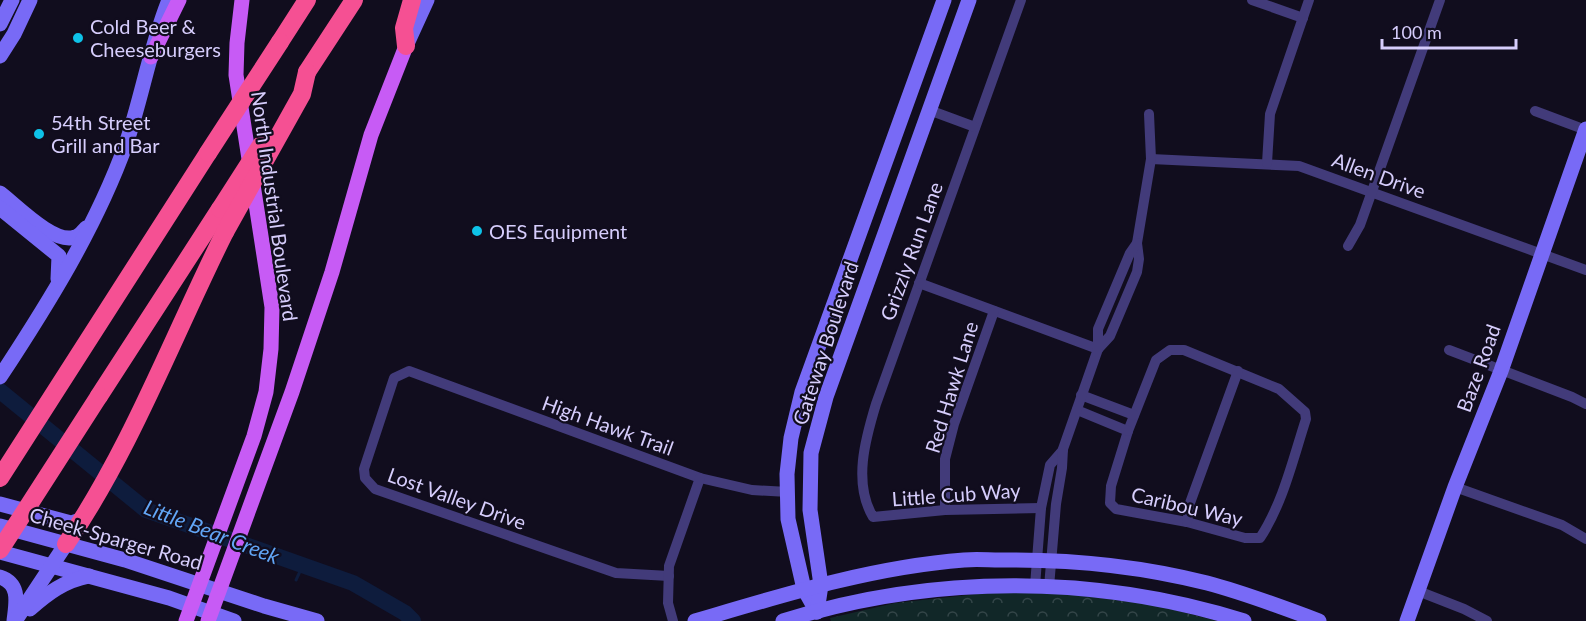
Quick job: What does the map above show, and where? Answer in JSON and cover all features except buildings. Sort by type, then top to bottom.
[{"type":"highway","points":[[0,478],[307,0]]},
{"type":"highway","points":[[0,551],[354,0]]},
{"type":"highway","points":[[406,46],[404,28],[412,0]]},
{"type":"highway","points":[[66,544],[125,444],[225,232],[302,94],[307,72]]},
{"type":"main road","points":[[0,24],[12,0]]},
{"type":"main road","points":[[0,56],[14,34],[30,0]]},
{"type":"main road","points":[[0,376],[94,219],[126,144],[169,0]]},
{"type":"main road","points":[[151,57],[179,0]]},
{"type":"main road","name":"North Industrial Boulevard","points":[[186,621],[254,436],[266,392],[271,349],[272,307],[236,75],[242,0]]},
{"type":"main road","points":[[406,46],[427,0]]},
{"type":"main road","name":"Gateway Boulevard","points":[[818,616],[804,589],[788,519],[787,474],[791,438],[802,392],[944,0]]},
{"type":"main road","name":"Gateway Boulevard","points":[[818,616],[821,585],[810,510],[811,453],[825,397],[969,0]]},
{"type":"main road","name":"North Industrial Boulevard","points":[[210,617],[292,392],[328,283],[371,135],[406,46]]},
{"type":"main road","points":[[906,102],[929,110]]},
{"type":"main road","name":"Baze Road","points":[[1407,621],[1455,487],[1501,371],[1586,130]]},
{"type":"main road","points":[[1,198],[46,231],[68,239],[78,237],[94,219]]},
{"type":"main road","points":[[1,198],[59,256],[57,284]]},
{"type":"main road","points":[[0,504],[71,523],[86,513]]},
{"type":"main road","name":"Cheek-Sparger Road","points":[[0,526],[125,560],[317,621]]},
{"type":"main road","points":[[15,621],[66,544]]},
{"type":"main road","points":[[0,551],[191,606],[210,617],[234,621]]},
{"type":"main road","points":[[695,621],[804,589],[869,574],[956,561],[1044,560],[1107,565],[1206,583],[1319,621]]},
{"type":"main road","points":[[15,621],[50,591],[75,579],[89,576]]},
{"type":"main road","points":[[0,577],[9,581],[15,588],[15,621]]},
{"type":"main road","points":[[783,621],[818,616],[887,596],[941,588],[1042,586],[1103,591],[1157,599],[1200,608],[1244,621]]},
{"type":"street","name":"Grizzly Run Lane","points":[[873,517],[866,505],[862,483],[868,428],[1021,0]]},
{"type":"street","points":[[1252,0],[1303,18]]},
{"type":"street","points":[[1267,163],[1270,114],[1309,0]]},
{"type":"street","points":[[1348,246],[1360,225],[1440,0]]},
{"type":"street","points":[[929,110],[975,127]]},
{"type":"street","points":[[1535,111],[1586,130]]},
{"type":"street","points":[[1042,586],[1044,560],[1062,468],[1063,449],[1098,349],[1098,329],[1133,259],[1137,243],[1151,159],[1149,114]]},
{"type":"street","name":"Allen Drive","points":[[1151,159],[1299,166],[1586,270]]},
{"type":"street","points":[[919,283],[1098,349]]},
{"type":"street","name":"Red Hawk Lane","points":[[945,510],[945,459],[954,424],[994,311]]},
{"type":"street","points":[[1077,411],[1128,430],[1156,360],[1170,350],[1184,350],[1238,371],[1190,503],[1187,522]]},
{"type":"street","points":[[1449,350],[1586,404]]},
{"type":"street","name":"Lost Valley Drive","points":[[419,375],[409,371],[394,378],[364,469],[365,478],[375,489],[616,573],[669,576]]},
{"type":"street","name":"Caribou Way","points":[[1128,430],[1111,486],[1110,502],[1116,509],[1187,522],[1245,538],[1260,538],[1277,506],[1306,419],[1305,412],[1279,389],[1238,371]]},
{"type":"street","name":"High Hawk Trail","points":[[419,375],[700,478],[752,490],[788,492]]},
{"type":"street","points":[[1082,395],[1134,415]]},
{"type":"street","points":[[1044,560],[1041,508],[1050,465],[1063,449]]},
{"type":"street","points":[[673,621],[668,603],[669,566],[700,478]]},
{"type":"street","points":[[1455,487],[1562,525],[1586,539]]},
{"type":"street","name":"Little Cub Way","points":[[873,517],[945,510],[1041,508]]},
{"type":"street","points":[[1418,591],[1464,609],[1487,621]]},
{"type":"green space","points":[[996,592],[1052,592],[1155,605],[1217,621],[831,621],[830,618],[895,603]]},
{"type":"waterway","name":"Little Bear Creek","points":[[0,391],[146,510],[353,583],[405,613],[413,621]]},
{"type":"waterway","points":[[296,580],[303,565]]},
{"type":"place","name":"Cold Beer & Cheeseburgers","points":[[78,38]]},
{"type":"place","name":"54th Street Grill and Bar","points":[[39,134]]},
{"type":"place","name":"OES Equipment","points":[[477,231]]}]
